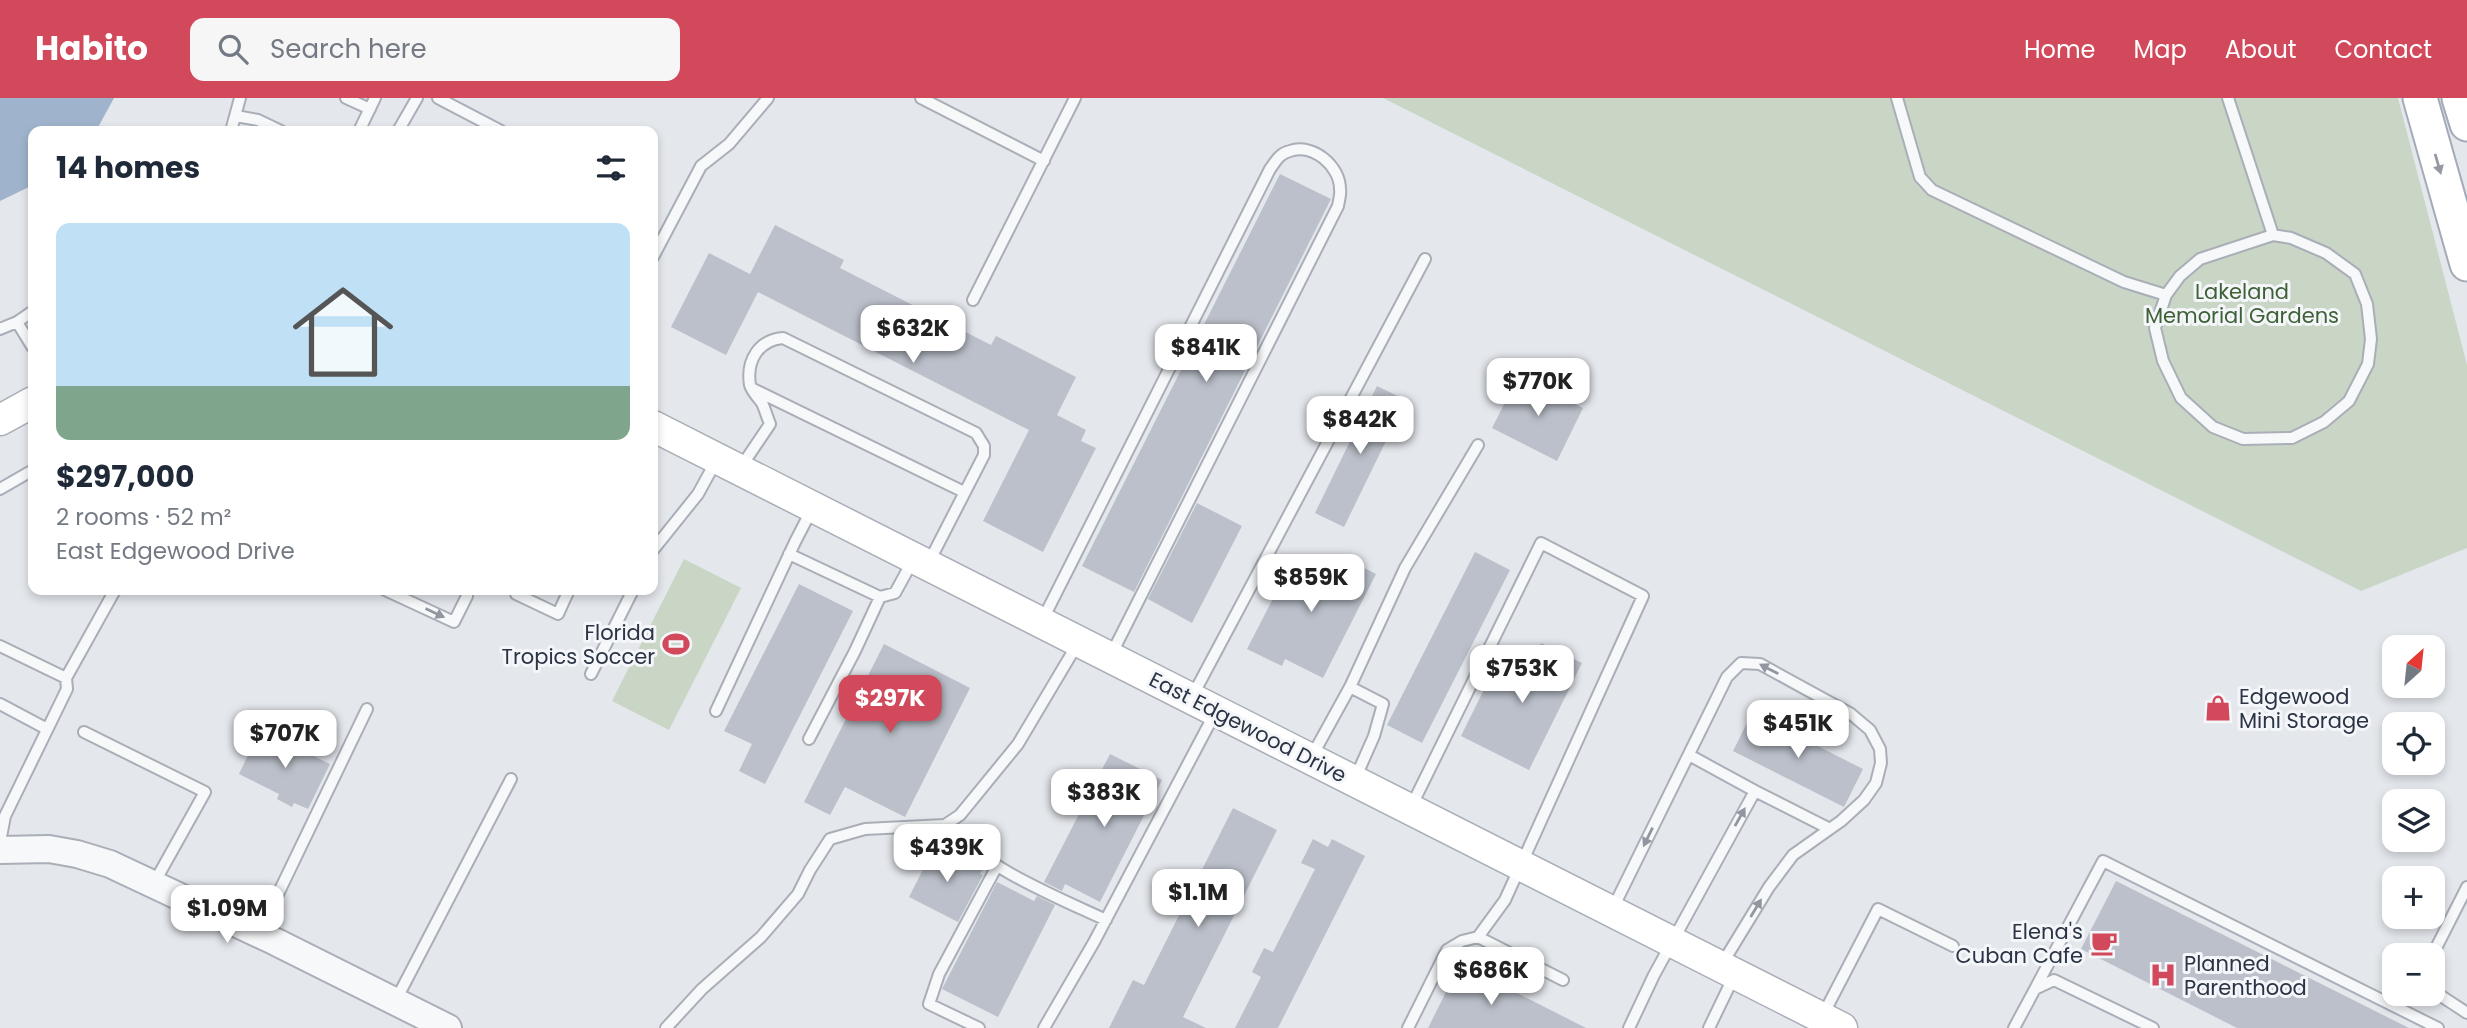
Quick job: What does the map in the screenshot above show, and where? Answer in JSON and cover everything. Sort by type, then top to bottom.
[{"type":"main road","points":[[2420,98],[2467,264]]},
{"type":"main road","points":[[2459,98],[2467,124]]},
{"type":"main road","points":[[0,421],[28,405]]},
{"type":"main road","name":"East Edgewood Drive","points":[[658,429],[1835,1025]]},
{"type":"street","points":[[0,850],[50,849],[110,864],[449,1028]]},
{"type":"lane","points":[[233,126],[240,98]]},
{"type":"lane","points":[[346,98],[370,109]]},
{"type":"lane","points":[[362,126],[375,98]]},
{"type":"lane","points":[[401,126],[417,98]]},
{"type":"lane","points":[[438,98],[491,126]]},
{"type":"lane","points":[[658,248],[701,166],[729,145],[768,98]]},
{"type":"lane","points":[[921,98],[1044,160]]},
{"type":"lane","points":[[973,300],[1075,98]]},
{"type":"lane","points":[[1897,98],[1920,177],[1932,190],[2124,282],[2166,295]]},
{"type":"lane","points":[[2228,98],[2273,235]]},
{"type":"lane","points":[[236,116],[258,120],[271,126]]},
{"type":"lane","points":[[1041,622],[1270,169],[1279,157],[1289,151],[1301,149],[1320,155],[1335,170],[1341,187],[1338,206],[1110,657]]},
{"type":"lane","points":[[2273,235],[2291,238],[2326,253],[2355,274],[2367,304],[2371,339],[2368,365],[2349,401],[2324,422],[2292,438],[2243,439],[2213,428],[2181,398],[2163,361],[2155,328],[2166,295],[2180,276],[2200,259],[2273,235]]},
{"type":"lane","points":[[1044,1028],[1106,920],[1204,704],[1425,259]]},
{"type":"lane","points":[[0,329],[28,314]]},
{"type":"lane","points":[[17,322],[28,340]]},
{"type":"lane","points":[[658,544],[698,494],[770,424],[762,403],[750,388],[750,372],[755,350],[771,339],[783,338],[803,347],[976,433],[984,446],[984,455],[964,492],[921,561],[895,593],[880,597],[789,554]]},
{"type":"lane","points":[[750,388],[964,492]]},
{"type":"lane","points":[[1310,759],[1350,687],[1405,568],[1478,445]]},
{"type":"lane","points":[[0,489],[28,473]]},
{"type":"lane","points":[[716,711],[789,554],[814,507]]},
{"type":"lane","points":[[1408,1028],[1447,950],[1478,937],[1505,900],[1643,596],[1541,543],[1409,809]]},
{"type":"lane","points":[[0,842],[5,816],[67,689],[66,678],[113,595]]},
{"type":"lane","points":[[396,595],[454,622],[467,595]]},
{"type":"lane","points":[[518,595],[558,614],[567,595]]},
{"type":"lane","points":[[591,674],[630,595]]},
{"type":"lane","points":[[809,739],[880,597]]},
{"type":"lane","points":[[666,1028],[702,989],[761,937],[798,894],[830,839],[865,829],[944,825],[960,815],[1018,744],[1079,641]]},
{"type":"lane","points":[[0,646],[66,678]]},
{"type":"lane","points":[[1612,911],[1727,677],[1741,663],[1760,664],[1851,715],[1870,730],[1880,748],[1881,763],[1876,783],[1864,800],[1830,829],[1793,855],[1769,887],[1728,970],[1709,1028]]},
{"type":"lane","points":[[1350,687],[1383,704],[1374,736],[1354,781]]},
{"type":"lane","points":[[0,704],[47,729]]},
{"type":"lane","points":[[256,933],[279,892],[367,709]]},
{"type":"lane","points":[[84,732],[205,792],[153,885]]},
{"type":"lane","points":[[1689,755],[1830,829]]},
{"type":"lane","points":[[395,1002],[511,779]]},
{"type":"lane","points":[[1629,1028],[1654,975],[1755,791]]},
{"type":"lane","points":[[944,825],[965,846],[997,866],[1106,920]]},
{"type":"lane","points":[[2018,1026],[2103,862],[2438,1028]]},
{"type":"lane","points":[[979,1028],[929,1004],[939,974],[997,866]]},
{"type":"lane","points":[[2439,943],[2467,887]]},
{"type":"lane","points":[[1835,1025],[1878,909],[1953,946]]},
{"type":"lane","points":[[1478,937],[1563,980]]},
{"type":"lane","points":[[2035,989],[2054,980],[2153,1028]]},
{"type":"lane","points":[[2445,999],[2467,1013]]},
{"type":"green space","name":"Lakeland Memorial Gardens","points":[[1383,98],[2398,98],[2467,365],[2467,548],[2361,591]]},
{"type":"green space","name":"Florida Tropics Soccer","points":[[684,559],[741,588],[669,730],[612,701]]},
{"type":"water","points":[[0,98],[114,98],[99,126],[28,126],[28,187],[0,201]]},
{"type":"building","points":[[1280,174],[1331,199],[1134,592],[1082,566]]},
{"type":"building","points":[[775,225],[844,260],[840,268],[991,345],[996,336],[1076,377],[1057,415],[1086,430],[1081,441],[1096,448],[1043,552],[983,521],[1029,430],[758,292],[726,355],[671,327],[709,253],[750,274]]},
{"type":"building","points":[[1519,375],[1583,408],[1557,461],[1492,428]]},
{"type":"building","points":[[1377,386],[1406,400],[1344,527],[1315,513]]},
{"type":"building","points":[[1197,503],[1242,526],[1192,623],[1148,599]]},
{"type":"building","points":[[1475,552],[1510,570],[1422,743],[1387,725]]},
{"type":"building","points":[[1296,554],[1333,573],[1341,556],[1376,574],[1323,678],[1285,659],[1282,666],[1247,649]]},
{"type":"building","points":[[799,584],[853,611],[765,784],[739,771],[752,744],[724,731]]},
{"type":"building","points":[[1541,643],[1582,663],[1529,770],[1461,736],[1500,657],[1527,671]]},
{"type":"building","points":[[884,644],[970,688],[905,817],[845,787],[830,815],[804,802]]},
{"type":"building","points":[[1752,713],[1863,769],[1844,807],[1733,751]]},
{"type":"building","points":[[260,730],[330,764],[308,809],[294,803],[292,807],[277,799],[279,794],[239,774]]},
{"type":"building","points":[[1110,754],[1162,780],[1100,902],[1065,884],[1062,891],[1044,882]]},
{"type":"building","points":[[1233,808],[1277,830],[1183,1017],[1206,1028],[1109,1028],[1133,980],[1144,985]]},
{"type":"building","points":[[1313,839],[1328,847],[1332,839],[1365,856],[1278,1028],[1235,1028],[1261,977],[1252,972],[1264,948],[1273,952],[1315,869],[1301,863]]},
{"type":"building","points":[[935,846],[982,870],[980,874],[983,875],[958,922],[909,897]]},
{"type":"building","points":[[2116,881],[2409,1028],[2237,1028],[2081,949]]},
{"type":"building","points":[[997,882],[1034,901],[1037,896],[1055,905],[998,1017],[942,989]]},
{"type":"building","points":[[1460,964],[1586,1028],[1428,1028]]},
{"type":"place","name":"Florida Tropics Soccer","points":[[676,644]]},
{"type":"place","name":"Edgewood Mini Storage","points":[[2218,708]]},
{"type":"place","name":"Elena's Cuban Cafe","points":[[2104,943]]},
{"type":"place","name":"Planned Parenthood","points":[[2163,975]]}]
